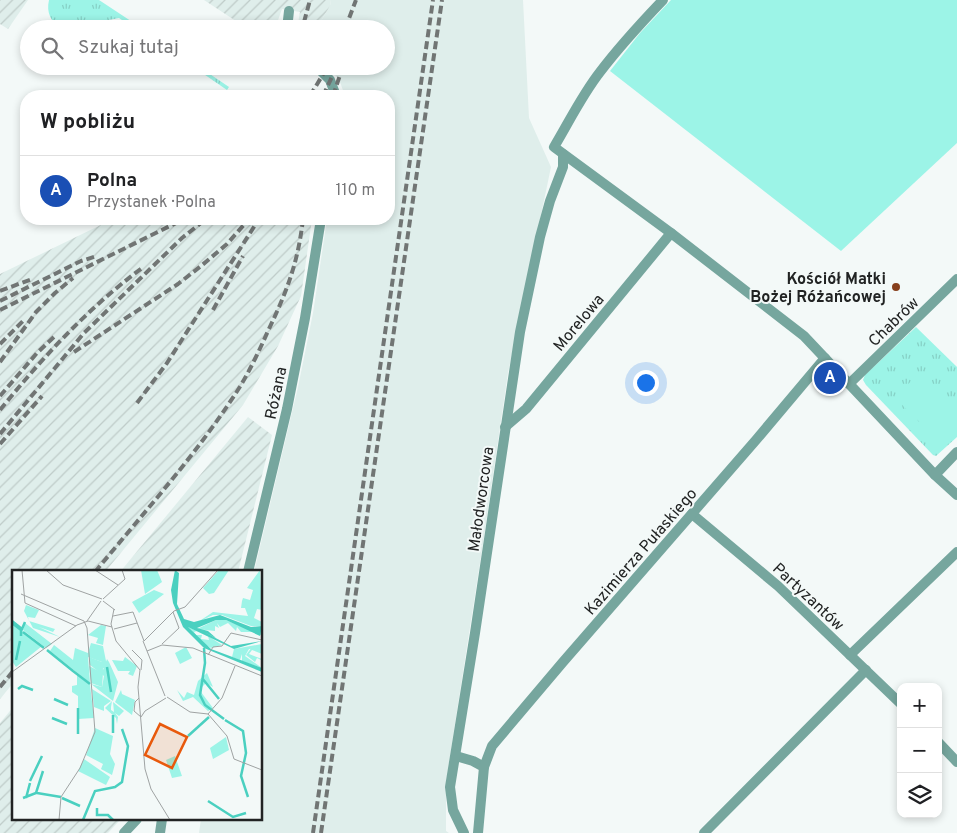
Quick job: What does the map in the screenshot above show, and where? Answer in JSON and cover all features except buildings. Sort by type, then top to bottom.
[{"type":"street","name":"Małodworcowa","points":[[464,833],[453,810],[450,792],[520,332],[540,238],[550,201],[563,168],[563,154],[554,147],[581,100],[600,72],[630,35],[663,0]]},
{"type":"street","points":[[288,20],[289,11]]},
{"type":"street","points":[[325,75],[330,80],[334,90]]},
{"type":"street","points":[[563,154],[671,233],[804,336],[957,495]]},
{"type":"street","name":"Różana","points":[[248,570],[287,408],[305,318],[320,225]]},
{"type":"street","name":"Morelowa","points":[[505,427],[518,418],[526,409],[671,233]]},
{"type":"street","name":"Chabrów","points":[[849,384],[957,279]]},
{"type":"street","name":"Kazimierza Pułaskiego","points":[[484,767],[492,746],[825,358]]},
{"type":"street","points":[[935,474],[957,452]]},
{"type":"street","name":"Partyzantów","points":[[692,514],[778,586],[897,700]]},
{"type":"street","points":[[850,655],[957,552]]},
{"type":"street","points":[[704,833],[866,670]]},
{"type":"street","points":[[942,746],[957,762]]},
{"type":"street","points":[[456,756],[473,761],[484,767],[478,833]]},
{"type":"street","points":[[124,833],[136,820]]},
{"type":"street","points":[[160,833],[162,820]]},
{"type":"shaded area","points":[[0,0],[28,0],[8,29],[0,24]]},
{"type":"shaded area","points":[[204,0],[331,0],[330,6],[321,20],[299,20],[300,12],[282,9],[278,20],[234,20]]},
{"type":"shaded area","points":[[331,0],[523,0],[529,118],[551,167],[508,373],[446,782],[446,831],[449,833],[199,833],[201,820],[262,820],[262,570],[254,570],[298,387],[313,313],[326,225],[395,225],[395,90],[343,90],[335,75],[395,75],[395,20],[321,20],[330,6]]},
{"type":"shaded area","points":[[101,225],[311,225],[301,296],[278,346],[243,405],[107,570],[12,570],[12,684],[0,699],[0,274]]},
{"type":"shaded area","points":[[248,417],[272,435],[238,570],[122,570]]},
{"type":"shaded area","points":[[12,708],[12,820],[120,820],[108,833],[0,833],[0,723]]},
{"type":"green space","points":[[49,0],[99,0],[129,20],[119,18],[109,20],[52,20],[48,9]]},
{"type":"green space","points":[[671,0],[957,0],[957,143],[841,251],[610,71],[640,33]]},
{"type":"green space","points":[[205,75],[211,75],[229,87],[227,90]]},
{"type":"green space","points":[[916,327],[957,367],[957,437],[936,456],[863,380],[865,375]]},
{"type":"green space","points":[[916,376],[957,416],[957,435],[945,447],[895,398]]},
{"type":"railway","points":[[305,20],[310,0]]},
{"type":"railway","points":[[348,20],[356,0]]},
{"type":"railway","points":[[313,833],[433,0]]},
{"type":"railway","points":[[321,833],[442,0]]},
{"type":"railway","points":[[314,90],[323,75]]},
{"type":"railway","points":[[326,90],[333,75]]},
{"type":"railway","points":[[335,90],[340,75]]},
{"type":"railway","points":[[0,310],[172,225]]},
{"type":"railway","points":[[0,434],[84,333],[182,238],[198,225]]},
{"type":"railway","points":[[74,352],[178,284],[227,244],[244,225]]},
{"type":"railway","points":[[137,403],[167,363],[255,225]]},
{"type":"railway","points":[[97,570],[190,458],[241,385],[259,352],[286,290],[295,263],[302,225]]},
{"type":"railway","points":[[0,301],[81,261],[97,256]]},
{"type":"railway","points":[[213,310],[243,256]]},
{"type":"railway","points":[[0,410],[66,334],[142,268]]},
{"type":"railway","points":[[0,362],[36,312],[73,278]]},
{"type":"railway","points":[[0,291],[32,279]]},
{"type":"railway","points":[[0,344],[23,321]]},
{"type":"railway","points":[[0,396],[37,353],[56,335]]},
{"type":"railway","points":[[0,444],[42,396]]},
{"type":"railway","points":[[0,687],[12,672]]},
{"type":"place","name":"Kościół Matki Bożej Różańcowej","points":[[896,287]]},
{"type":"place","name":"Polna","points":[[830,378]]}]
